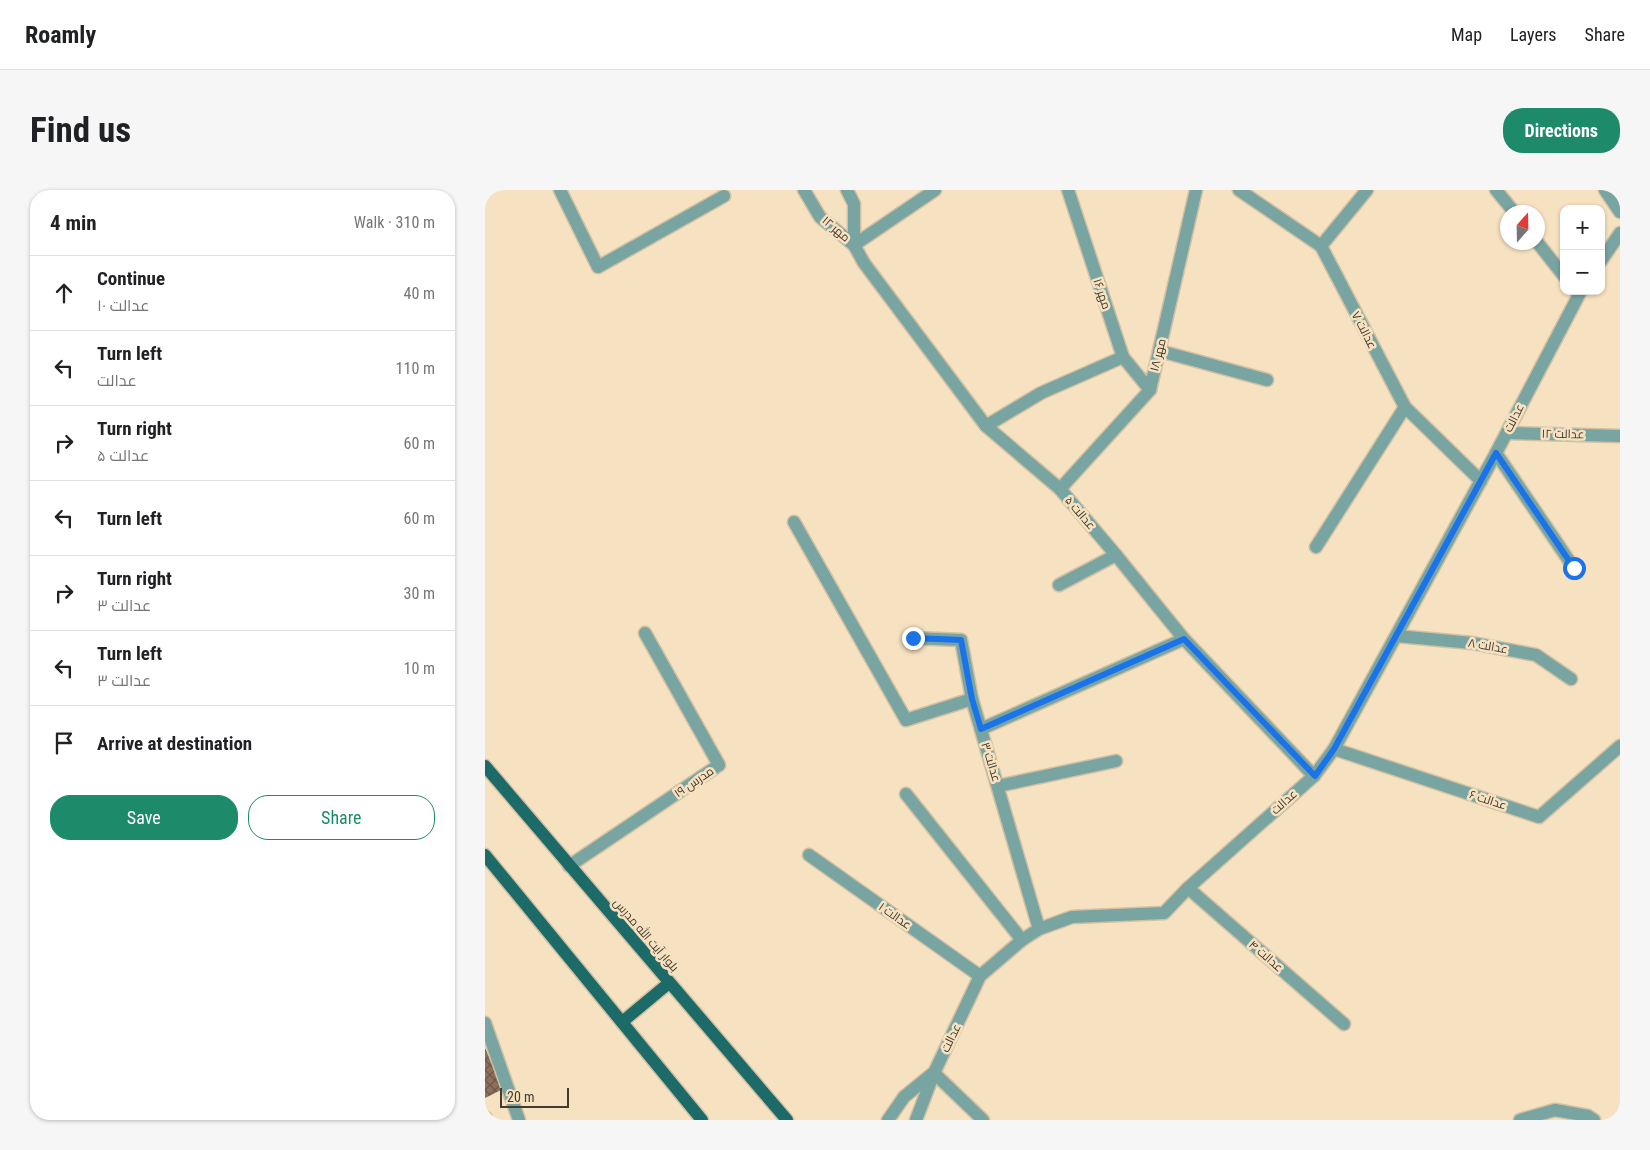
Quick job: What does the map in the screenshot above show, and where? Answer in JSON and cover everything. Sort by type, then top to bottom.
[{"type":"main road","name":"بلوار آیت الله مدرس","points":[[485,766],[787,1120]]},
{"type":"main road","points":[[485,855],[702,1120]]},
{"type":"main road","points":[[622,1022],[669,983]]},
{"type":"street","points":[[559,190],[598,267],[724,196]]},
{"type":"street","name":"مهر ۱۲","points":[[804,190],[820,217],[854,245]]},
{"type":"street","name":"مهر ۱۲","points":[[847,190],[855,204],[854,245]]},
{"type":"street","points":[[854,245],[935,190]]},
{"type":"street","name":"مهر ۱۶","points":[[1069,190],[1123,357],[1150,390]]},
{"type":"street","name":"مهر ۱۸","points":[[1060,489],[1150,390],[1196,190]]},
{"type":"street","name":"عدالت ۷","points":[[1239,190],[1321,246],[1405,408],[1481,481]]},
{"type":"street","points":[[1321,246],[1367,190]]},
{"type":"street","points":[[1496,190],[1508,205]]},
{"type":"street","points":[[1605,190],[1620,212]]},
{"type":"street","points":[[1605,255],[1620,233]]},
{"type":"street","name":"عدالت ۵","points":[[854,245],[864,263],[986,426],[1060,489],[1184,639],[1315,776]]},
{"type":"street","points":[[1543,250],[1560,271]]},
{"type":"street","name":"عدالت","points":[[916,1120],[934,1073],[980,976],[1022,940],[1039,929],[1072,917],[1164,913],[1188,888],[1315,776],[1334,749],[1397,636],[1507,433],[1576,295]]},
{"type":"street","points":[[1160,351],[1267,380]]},
{"type":"street","points":[[986,426],[1041,393],[1123,357]]},
{"type":"street","points":[[1316,547],[1405,408]]},
{"type":"street","name":"عدالت ۱۲","points":[[1507,433],[1620,436]]},
{"type":"street","points":[[1496,453],[1574,568]]},
{"type":"street","points":[[793,522],[907,720],[972,699]]},
{"type":"street","points":[[1059,585],[1116,555]]},
{"type":"street","name":"مدرس ۱۹","points":[[569,866],[719,765],[645,633]]},
{"type":"street","name":"عدالت ۸","points":[[1397,636],[1472,643],[1536,655],[1571,679]]},
{"type":"street","name":"عدالت ۳","points":[[913,638],[961,640],[972,699],[1039,929]]},
{"type":"street","points":[[981,729],[1184,639]]},
{"type":"street","name":"عدالت ۶","points":[[1334,749],[1539,816],[1620,746]]},
{"type":"street","points":[[998,786],[1117,761]]},
{"type":"street","points":[[907,794],[1022,940]]},
{"type":"street","name":"عدالت ۱","points":[[809,855],[980,976]]},
{"type":"street","name":"عدالت ۴","points":[[1188,888],[1344,1024]]},
{"type":"street","points":[[485,1023],[519,1120]]},
{"type":"street","points":[[934,1073],[983,1120]]},
{"type":"street","name":"عدالت","points":[[888,1120],[905,1097],[934,1073]]},
{"type":"street","points":[[1520,1120],[1555,1110],[1588,1116],[1594,1120]]},
{"type":"building","points":[[485,1048],[503,1089],[485,1098]]},
{"type":"route","points":[[913,638],[961,640],[972,699],[981,729],[1184,639],[1315,776],[1334,749],[1496,453],[1574,568]]}]
